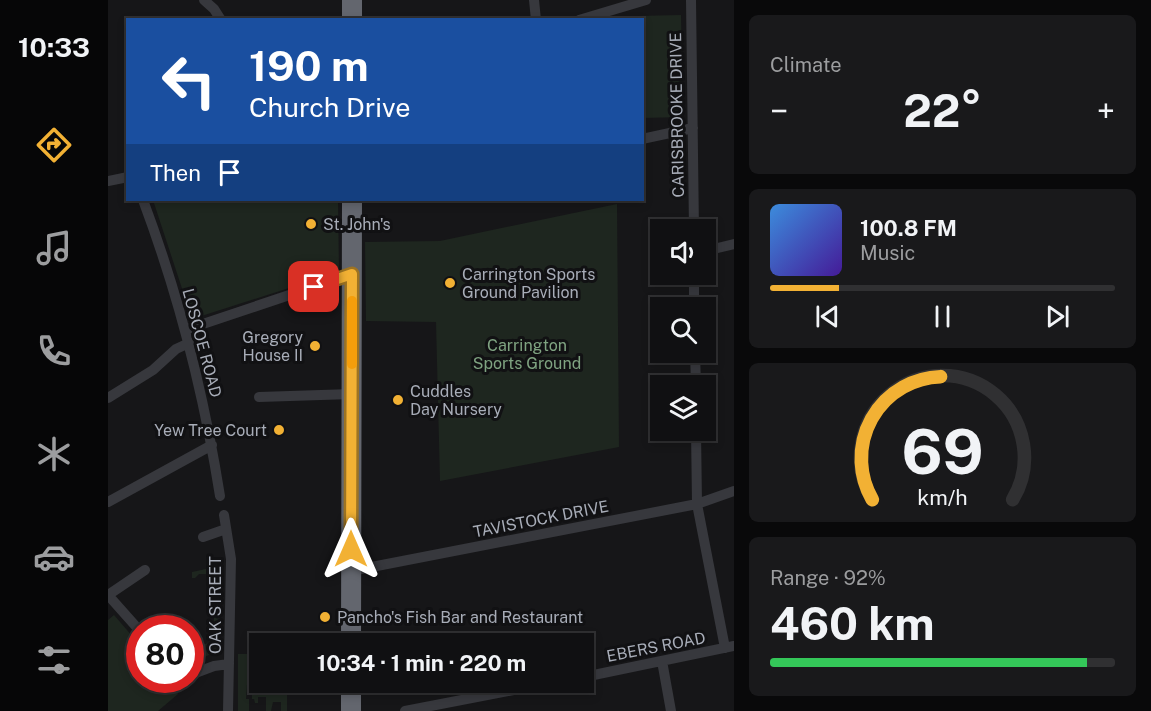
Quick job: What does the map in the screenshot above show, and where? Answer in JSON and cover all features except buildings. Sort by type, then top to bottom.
[{"type":"highway","points":[[352,0],[352,18]]},
{"type":"highway","points":[[351,633],[352,201]]},
{"type":"highway","points":[[351,693],[351,711]]},
{"type":"street","points":[[204,0],[220,18]]},
{"type":"street","points":[[534,0],[536,18]]},
{"type":"street","points":[[586,18],[646,0]]},
{"type":"street","name":"CARISBROOKE DRIVE","points":[[691,0],[694,219]]},
{"type":"street","points":[[644,139],[693,128]]},
{"type":"street","points":[[108,181],[126,177]]},
{"type":"street","name":"LOSCOE ROAD","points":[[143,201],[158,240],[189,343],[212,445],[220,496]]},
{"type":"street","points":[[716,248],[734,244]]},
{"type":"street","points":[[185,330],[352,274]]},
{"type":"street","points":[[108,398],[153,370],[176,349],[189,343]]},
{"type":"street","points":[[259,397],[352,394]]},
{"type":"street","points":[[696,441],[697,504],[730,647]]},
{"type":"street","points":[[108,502],[212,445]]},
{"type":"street","name":"TAVISTOCK DRIVE","points":[[351,571],[697,504],[734,490]]},
{"type":"street","points":[[203,537],[226,529],[224,515]]},
{"type":"street","name":"OAK STREET","points":[[226,529],[230,545],[231,608],[228,711]]},
{"type":"street","points":[[126,615],[108,595],[145,570]]},
{"type":"street","name":"EBERS ROAD","points":[[594,675],[730,647]]},
{"type":"street","points":[[662,661],[671,711]]},
{"type":"street","points":[[204,670],[229,664]]},
{"type":"street","points":[[405,711],[503,693]]},
{"type":"street","points":[[479,698],[479,711]]},
{"type":"green space","points":[[681,15],[683,117],[644,118],[644,18],[636,18],[636,16]]},
{"type":"green space","points":[[153,201],[294,201],[295,203],[338,201],[339,272],[192,319]]},
{"type":"green space","name":"Carrington Sports Ground","points":[[617,204],[619,447],[440,481],[436,322],[366,321],[365,242],[440,241]]},
{"type":"green space","points":[[220,567],[220,650],[204,657],[204,644],[214,637],[214,579],[207,574],[199,574],[192,578],[192,572]]},
{"type":"green space","points":[[114,615],[126,629],[126,693],[178,693],[158,711],[108,711],[108,620]]},
{"type":"green space","points":[[238,654],[249,654],[249,685],[247,685],[246,699],[249,699],[249,711],[238,711]]},
{"type":"green space","points":[[252,693],[287,693],[287,711],[281,711],[281,702],[273,702],[271,711],[266,711],[266,697],[258,697],[258,703],[252,699]]},
{"type":"slow traffic","points":[[352,301],[352,364]]},
{"type":"place","name":"St. John's","points":[[311,224]]},
{"type":"place","name":"Carrington Sports Ground Pavilion","points":[[450,283]]},
{"type":"place","name":"Gregory House II","points":[[315,346]]},
{"type":"place","name":"Cuddles Day Nursery","points":[[398,400]]},
{"type":"place","name":"Yew Tree Court","points":[[279,430]]},
{"type":"place","name":"Pancho's Fish Bar and Restaurant","points":[[325,617]]},
{"type":"route","points":[[314,287],[352,274],[351,549]]}]
